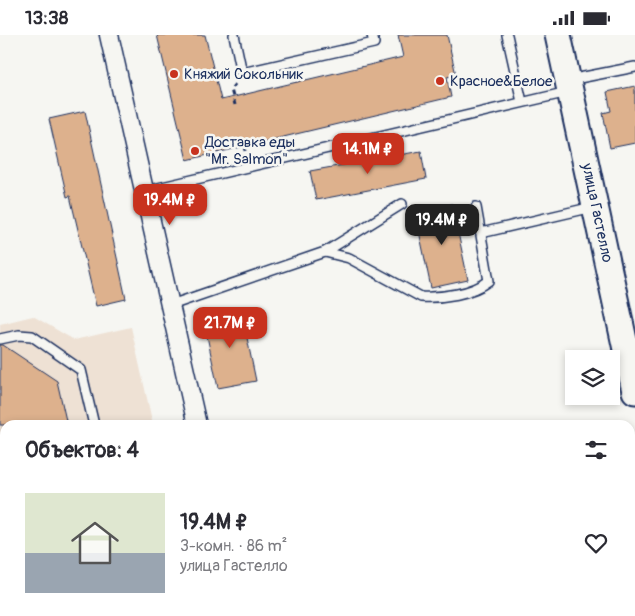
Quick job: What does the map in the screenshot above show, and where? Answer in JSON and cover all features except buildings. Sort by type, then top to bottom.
[{"type":"main road","name":"улица Гастелло","points":[[558,35],[635,391]]},
{"type":"street","points":[[109,35],[196,420]]},
{"type":"lane","points":[[234,35],[242,73],[374,43],[372,35]]},
{"type":"lane","points":[[506,35],[522,102]]},
{"type":"lane","points":[[145,191],[522,102],[635,67]]},
{"type":"lane","points":[[171,305],[325,252],[402,203]]},
{"type":"lane","points":[[325,252],[349,258],[421,297],[434,298],[481,287],[489,281],[476,207]]},
{"type":"lane","points":[[481,233],[595,207]]},
{"type":"lane","points":[[0,339],[19,335],[32,336],[81,371],[93,420]]},
{"type":"path","points":[[235,105],[232,89],[242,73]]},
{"type":"shaded area","points":[[33,316],[74,340],[131,327],[152,420],[0,420],[0,324]]},
{"type":"place","name":"Княжий Сокольник","points":[[174,74]]},
{"type":"place","name":"Красное&Белое","points":[[440,81]]},
{"type":"place","name":"Доставка еды \"Mr. Salmon\"","points":[[195,151]]}]
